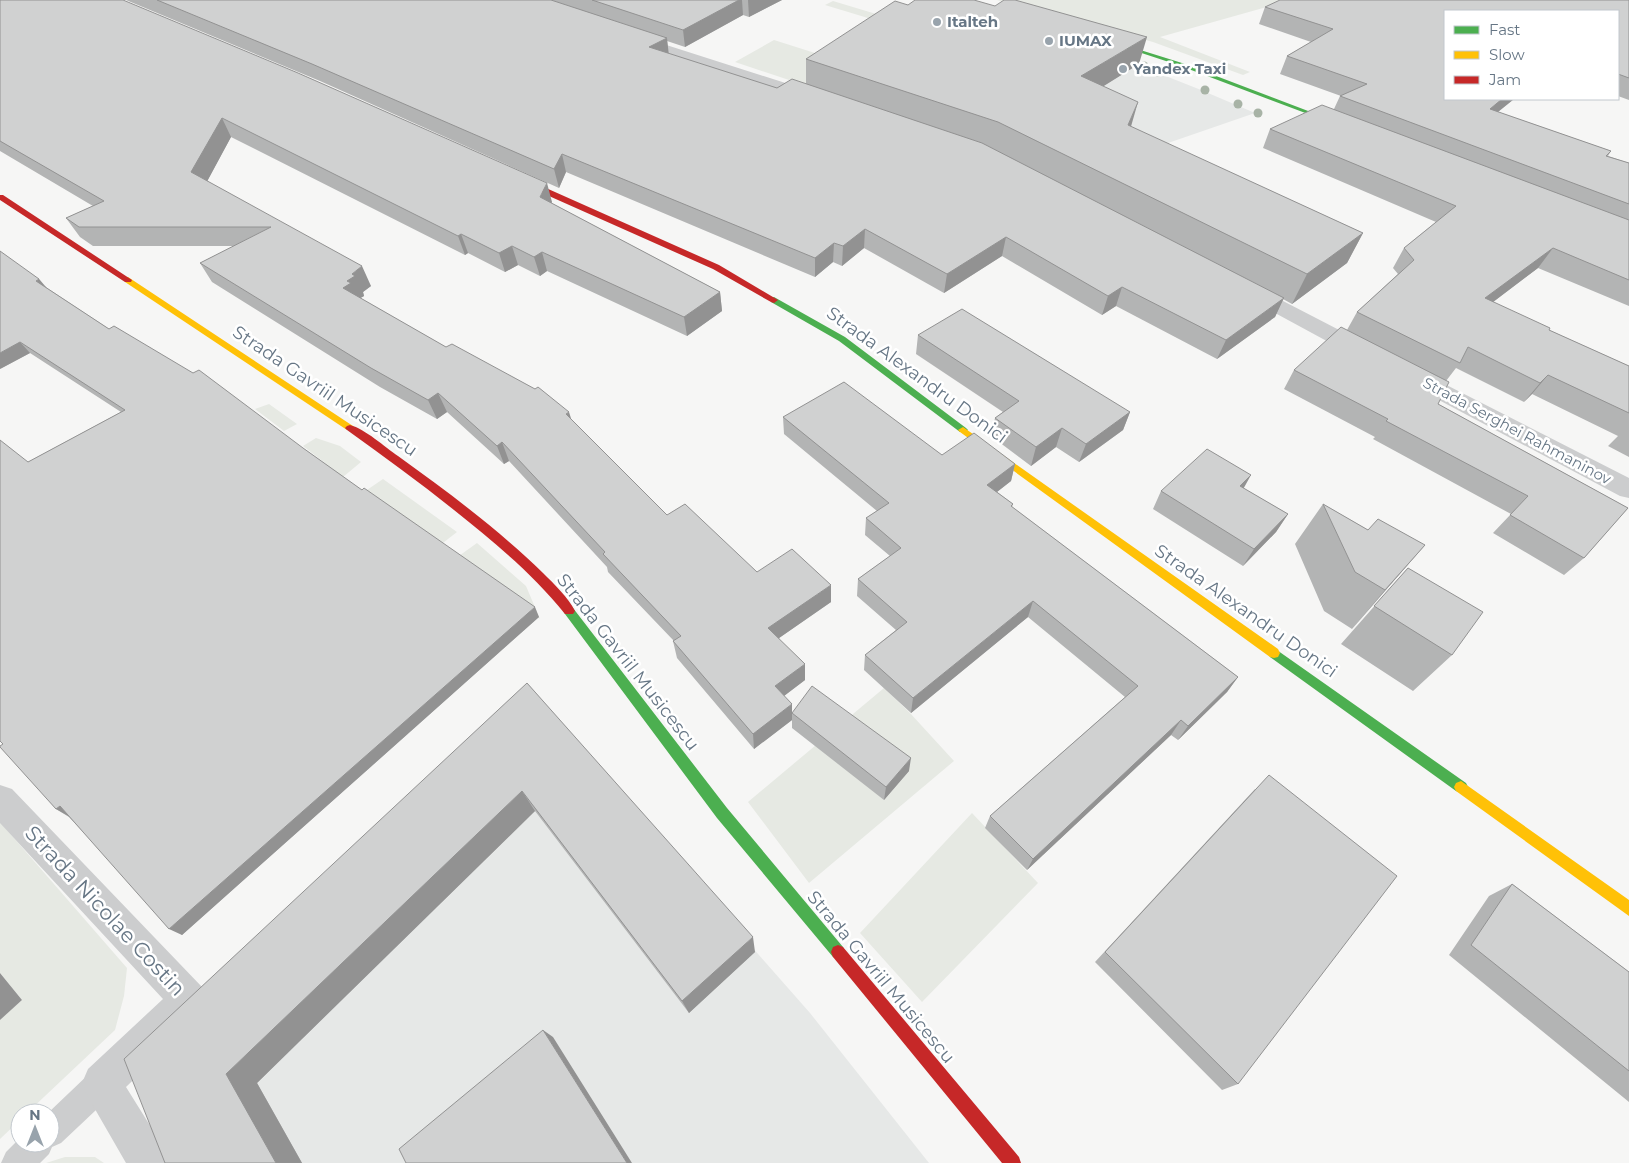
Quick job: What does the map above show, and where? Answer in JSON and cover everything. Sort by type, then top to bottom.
[{"type":"street","points":[[617,33],[838,105]]},
{"type":"street","points":[[1093,36],[1154,54],[1356,131]]},
{"type":"street","name":"Strada Alexandru Donici","points":[[508,175],[716,267],[842,339],[1022,474],[1308,677],[1629,909]]},
{"type":"street","name":"Strada Gavriil Musicescu","points":[[0,197],[388,453],[502,541],[545,581],[722,813],[1013,1163]]},
{"type":"street","points":[[1231,282],[1381,360]]},
{"type":"street","name":"Strada Serghei Rahmaninov","points":[[1399,370],[1629,490]]},
{"type":"street","name":"Strada Nicolae Costin","points":[[0,800],[188,1000],[102,1083]]},
{"type":"street","points":[[102,1083],[149,1163]]},
{"type":"lane","points":[[60,1123],[102,1083]]},
{"type":"lane","points":[[17,1163],[28,1153]]},
{"type":"shaded area","points":[[997,0],[1292,0],[1160,37],[1250,72],[1243,75],[1153,42]]},
{"type":"shaded area","points":[[833,1],[906,23],[891,25],[825,5]]},
{"type":"shaded area","points":[[774,40],[881,74],[846,99],[735,62]]},
{"type":"shaded area","points":[[1123,59],[1255,113],[1142,152],[1041,110]]},
{"type":"shaded area","points":[[269,404],[297,424],[284,431],[255,409]]},
{"type":"shaded area","points":[[316,438],[340,446],[361,462],[343,477],[303,446]]},
{"type":"shaded area","points":[[383,479],[457,532],[439,546],[364,492]]},
{"type":"shaded area","points":[[477,543],[526,586],[540,619],[456,558]]},
{"type":"shaded area","points":[[884,688],[954,761],[809,883],[748,802]]},
{"type":"shaded area","points":[[587,760],[810,1013],[929,1163],[199,1163],[159,1069]]},
{"type":"shaded area","points":[[972,813],[1038,883],[922,1002],[860,933]]},
{"type":"shaded area","points":[[0,822],[127,968],[124,996],[115,1030],[38,1103],[10,1103],[10,1130],[0,1139],[0,1019],[22,1000],[0,973]]},
{"type":"shaded area","points":[[65,1157],[95,1157],[104,1163],[46,1163]]},
{"type":"building","points":[[0,0],[123,0],[298,73],[547,183],[540,197],[720,292],[684,317],[542,252],[534,257],[512,246],[499,253],[461,234],[458,236],[222,118],[191,172],[362,266],[352,274],[355,276],[347,281],[351,283],[343,288],[446,347],[452,344],[535,389],[538,387],[569,412],[566,414],[667,515],[685,504],[757,572],[792,549],[831,585],[768,628],[805,664],[775,686],[792,704],[753,734],[673,641],[681,636],[603,554],[605,552],[502,442],[497,446],[438,393],[428,400],[371,368],[200,263],[271,227],[79,227],[66,218],[104,201],[0,141]]},
{"type":"building","points":[[157,0],[551,0],[667,38],[649,47],[777,88],[792,79],[982,143],[1284,298],[1226,340],[1122,287],[1108,296],[1006,237],[947,274],[865,229],[843,246],[834,243],[815,258],[562,154],[554,169],[312,64]]},
{"type":"building","points":[[592,0],[739,0],[683,30]]},
{"type":"building","points":[[915,0],[974,0],[995,6],[1004,0],[1015,0],[1147,37],[1081,76],[1138,102],[1128,125],[1363,233],[1307,274],[998,122],[806,59],[895,1],[908,5]]},
{"type":"building","points":[[1280,0],[1629,0],[1629,78],[1619,74],[1619,10],[1444,10],[1444,100],[1501,100],[1490,109],[1611,151],[1606,156],[1629,163],[1629,204],[1340,96],[1367,84],[1287,56],[1333,29],[1265,7]]},
{"type":"building","points":[[1322,105],[1629,220],[1629,280],[1553,248],[1485,298],[1550,328],[1549,330],[1629,366],[1629,413],[1548,375],[1540,383],[1468,347],[1460,363],[1357,312],[1414,260],[1404,248],[1456,206],[1270,129]]},
{"type":"building","points":[[0,251],[39,279],[36,281],[109,329],[114,326],[193,373],[199,370],[362,490],[364,488],[535,607],[169,929],[60,806],[56,809],[0,747],[3,744],[0,741],[0,440],[28,462],[125,410],[20,342],[0,353]]},
{"type":"building","points":[[962,309],[1130,412],[1086,444],[1062,428],[1036,447],[995,418],[1019,401],[918,335]]},
{"type":"building","points":[[1341,327],[1449,382],[1438,404],[1628,508],[1584,558],[1510,515],[1528,496],[1294,370]]},
{"type":"building","points":[[844,382],[942,455],[974,433],[1015,464],[987,485],[1013,504],[1011,506],[1238,677],[1188,726],[1181,720],[1033,859],[990,816],[1138,686],[1033,601],[913,698],[865,655],[907,622],[858,579],[901,548],[866,518],[889,503],[783,417]]},
{"type":"building","points":[[1207,449],[1251,475],[1240,486],[1288,514],[1254,549],[1161,491]]},
{"type":"building","points":[[1323,504],[1368,530],[1378,519],[1425,545],[1385,590],[1355,572]]},
{"type":"building","points":[[1408,568],[1483,612],[1452,655],[1374,606]]},
{"type":"building","points":[[527,683],[753,937],[682,1001],[522,791],[226,1074],[276,1163],[165,1163],[124,1059]]},
{"type":"building","points":[[812,686],[911,758],[886,787],[792,713]]},
{"type":"building","points":[[1269,775],[1397,876],[1238,1084],[1105,952]]},
{"type":"building","points":[[1512,884],[1629,972],[1629,1071],[1471,945]]},
{"type":"building","points":[[543,1030],[627,1163],[406,1163],[399,1149]]},
{"type":"traffic: fast","points":[[1107,40],[1180,64],[1342,125]]},
{"type":"traffic: fast","points":[[774,300],[842,339],[963,430]]},
{"type":"traffic: fast","points":[[569,611],[722,813],[838,952]]},
{"type":"traffic: fast","points":[[1274,653],[1461,787]]},
{"type":"traffic: slow","points":[[128,280],[350,428]]},
{"type":"traffic: slow","points":[[963,430],[1274,653]]},
{"type":"traffic: slow","points":[[1461,787],[1629,909]]},
{"type":"traffic: jam","points":[[516,178],[716,267],[774,300]]},
{"type":"traffic: jam","points":[[0,197],[128,280]]},
{"type":"traffic: jam","points":[[350,428],[416,475],[501,542],[544,581],[569,611]]},
{"type":"traffic: jam","points":[[838,952],[1013,1163]]},
{"type":"place","name":"Italteh","points":[[937,22]]},
{"type":"place","name":"IUMAX","points":[[1049,41]]},
{"type":"place","name":"Yandex Taxi","points":[[1123,69]]}]
